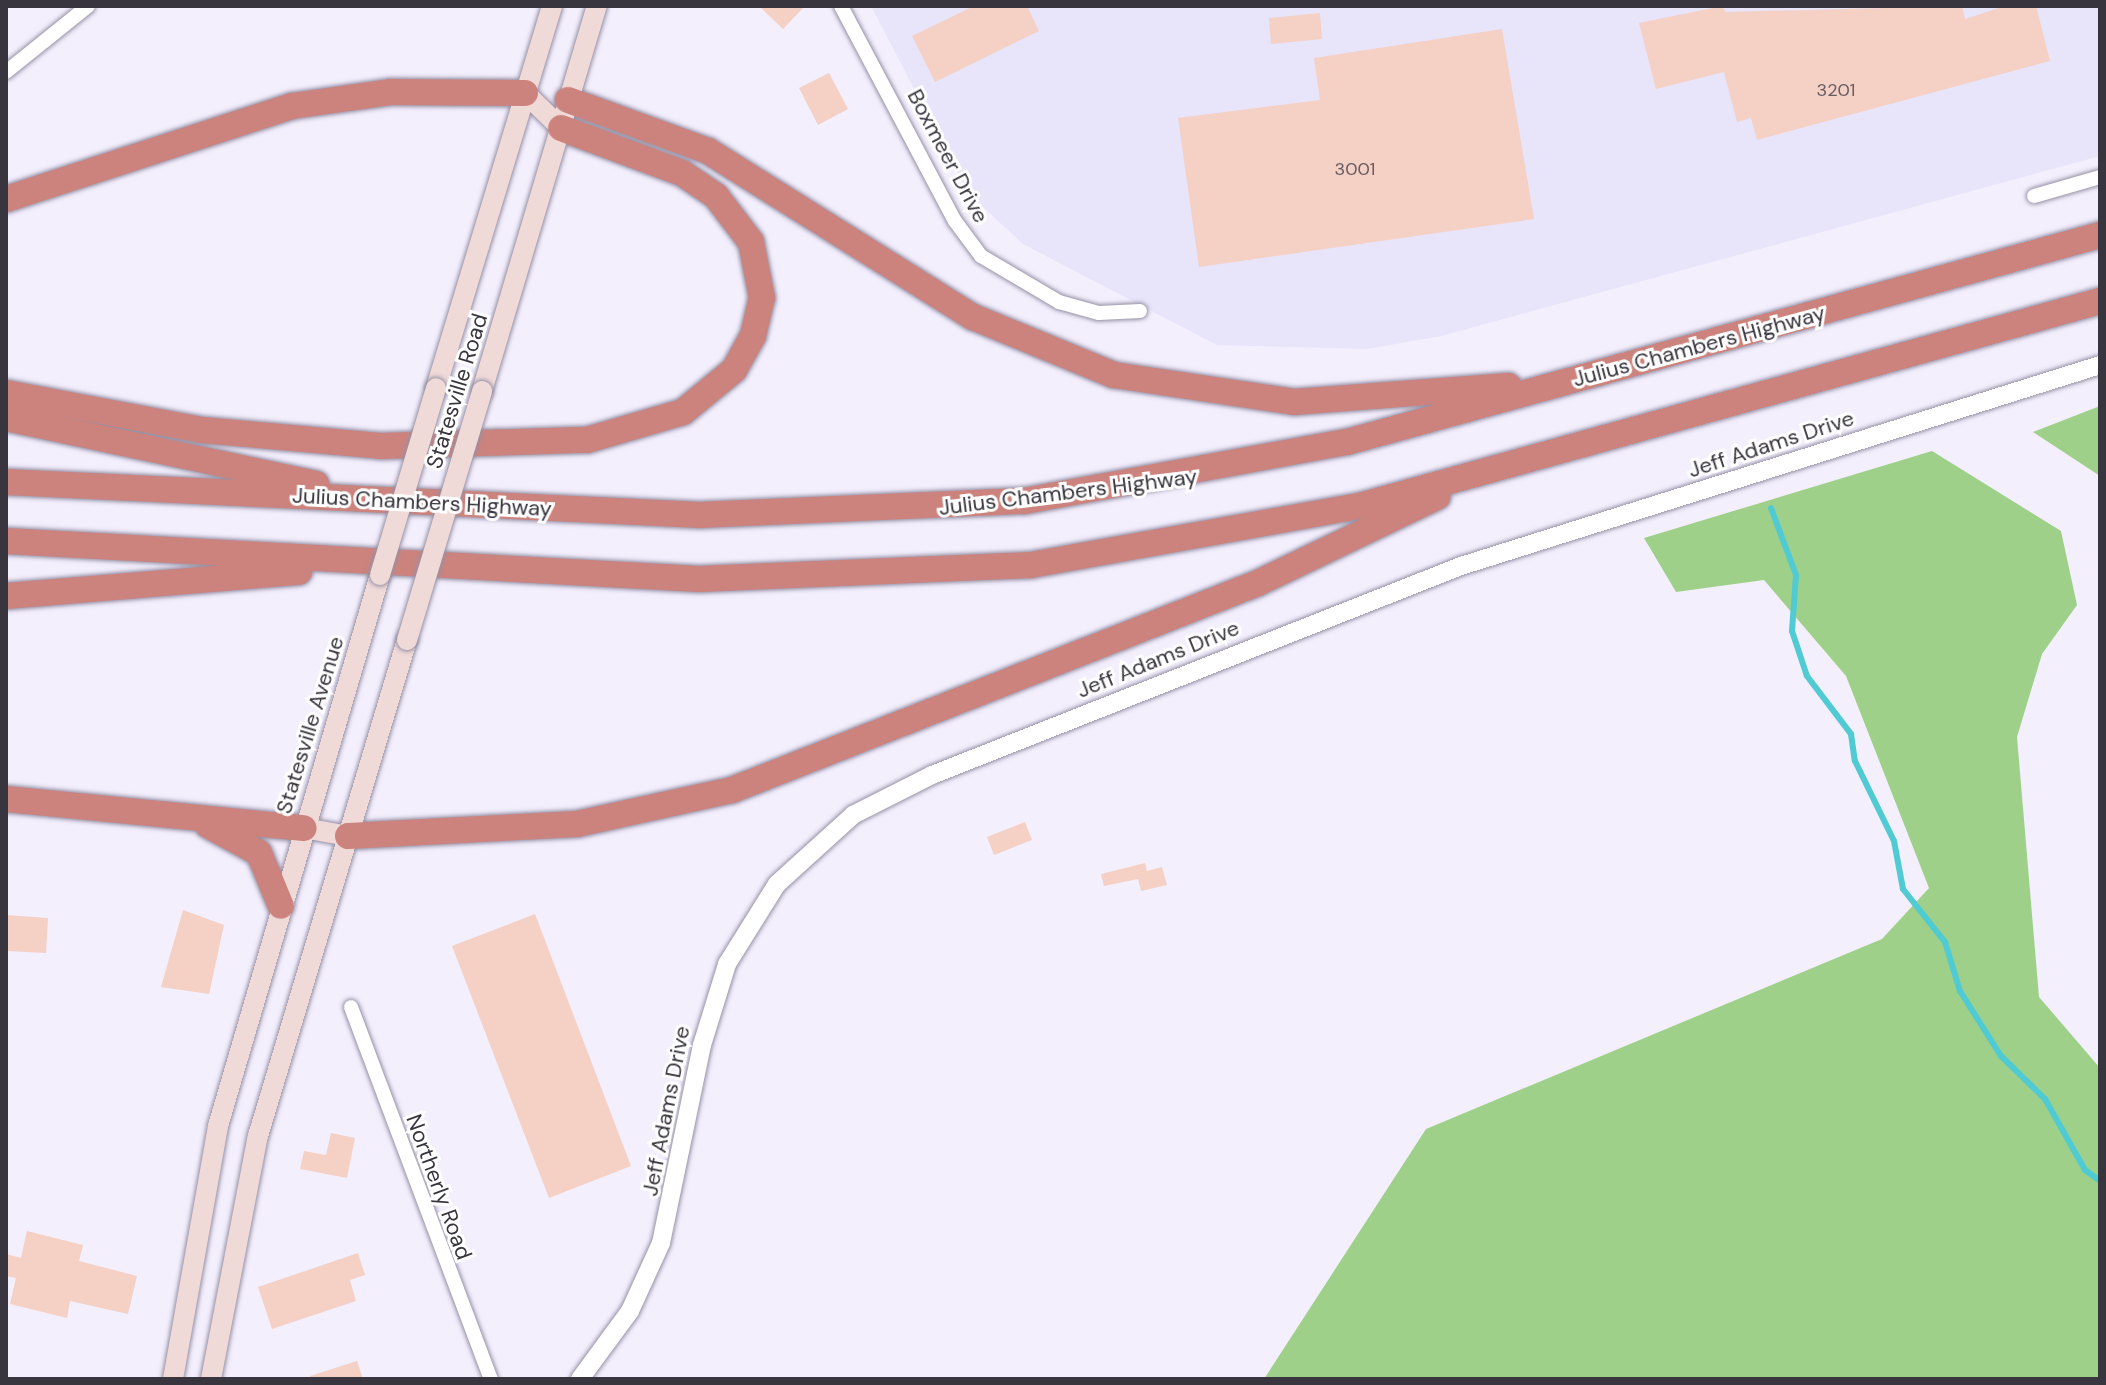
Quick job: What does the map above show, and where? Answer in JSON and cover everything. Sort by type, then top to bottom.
[{"type":"highway","points":[[6,199],[315,101],[390,92],[525,93]]},
{"type":"highway","points":[[568,100],[708,151],[973,317],[1114,375],[1219,395],[1333,402],[1584,378]]},
{"type":"highway","points":[[6,393],[202,430],[380,446],[587,440],[683,412],[734,370],[753,336],[762,298],[751,242],[716,196],[682,173],[561,128]]},
{"type":"highway","name":"Julius Chambers Highway","points":[[6,482],[764,516],[1024,501],[1284,458],[2100,235]]},
{"type":"highway","points":[[6,541],[390,565],[699,579],[966,571],[1232,534],[1502,467],[2100,301]]},
{"type":"highway","points":[[6,418],[410,502]]},
{"type":"highway","points":[[348,836],[577,824],[732,790],[1258,583],[1502,467]]},
{"type":"highway","points":[[6,596],[390,565]]},
{"type":"highway","points":[[6,799],[198,821],[304,828]]},
{"type":"highway","points":[[198,821],[259,853],[281,906]]},
{"type":"main road","points":[[525,93],[552,6]]},
{"type":"main road","name":"Statesville Road","points":[[348,836],[597,6]]},
{"type":"main road","points":[[525,93],[568,100]]},
{"type":"main road","points":[[525,93],[561,128]]},
{"type":"main road","name":"Statesville Avenue","points":[[173,1379],[206,1174],[304,828],[525,93]]},
{"type":"main road","points":[[211,1379],[245,1183],[348,836],[304,828]]},
{"type":"street","points":[[6,72],[88,6]]},
{"type":"street","name":"Boxmeer Drive","points":[[841,6],[955,221],[981,256],[1059,302],[1099,313],[1140,311]]},
{"type":"street","points":[[2034,196],[2100,177]]},
{"type":"street","name":"Jeff Adams Drive","points":[[580,1379],[630,1311],[661,1243],[708,1020],[734,951],[777,884],[853,815],[932,775],[1461,566],[2100,365]]},
{"type":"street","name":"Northerly Road","points":[[351,1007],[491,1379]]},
{"type":"shaded area","points":[[871,6],[2100,6],[2100,156],[1441,336],[1367,349],[1217,345],[1023,244],[969,194]]},
{"type":"green space","points":[[2100,406],[2100,476],[2033,432]]},
{"type":"green space","points":[[1932,451],[2061,531],[2077,605],[2042,654],[2017,737],[2039,997],[2100,1068],[2100,1379],[1264,1379],[1426,1129],[1882,939],[1929,888],[1846,676],[1764,580],[1676,592],[1644,538]]},
{"type":"building","points":[[759,6],[805,6],[783,29]]},
{"type":"building","points":[[974,6],[1027,6],[1039,31],[935,82],[912,36]]},
{"type":"building","points":[[1723,6],[1725,12],[1962,6],[1965,19],[2005,6],[2036,6],[2050,61],[1757,140],[1751,118],[1737,122],[1724,72],[1656,89],[1639,23]]},
{"type":"building","points":[[1320,13],[1322,39],[1271,44],[1269,18]]},
{"type":"building","points":[[1502,29],[1534,219],[1199,267],[1178,118],[1320,100],[1314,58]]},
{"type":"building","points":[[829,73],[848,109],[818,125],[799,88]]},
{"type":"building","points":[[1025,822],[1032,840],[994,855],[987,837]]},
{"type":"building","points":[[1145,863],[1147,871],[1162,867],[1167,885],[1141,891],[1138,879],[1104,886],[1101,874]]},
{"type":"building","points":[[183,910],[224,925],[209,994],[161,987]]},
{"type":"building","points":[[535,914],[631,1166],[549,1198],[452,946]]},
{"type":"building","points":[[6,915],[48,918],[46,953],[6,951]]},
{"type":"building","points":[[331,1133],[355,1138],[347,1178],[300,1169],[304,1151],[326,1155]]},
{"type":"building","points":[[27,1231],[83,1245],[79,1261],[137,1276],[128,1314],[70,1301],[67,1318],[10,1304],[16,1278],[6,1276],[6,1254],[21,1258]]},
{"type":"building","points":[[358,1253],[365,1275],[350,1280],[356,1301],[272,1329],[258,1287]]},
{"type":"building","points":[[357,1361],[363,1379],[311,1379],[310,1376]]},
{"type":"waterway","points":[[1771,508],[1796,575],[1792,631],[1807,676],[1851,734],[1855,761],[1894,841],[1903,889],[1945,942],[1960,991],[2001,1056],[2045,1099],[2085,1170],[2100,1181]]}]
